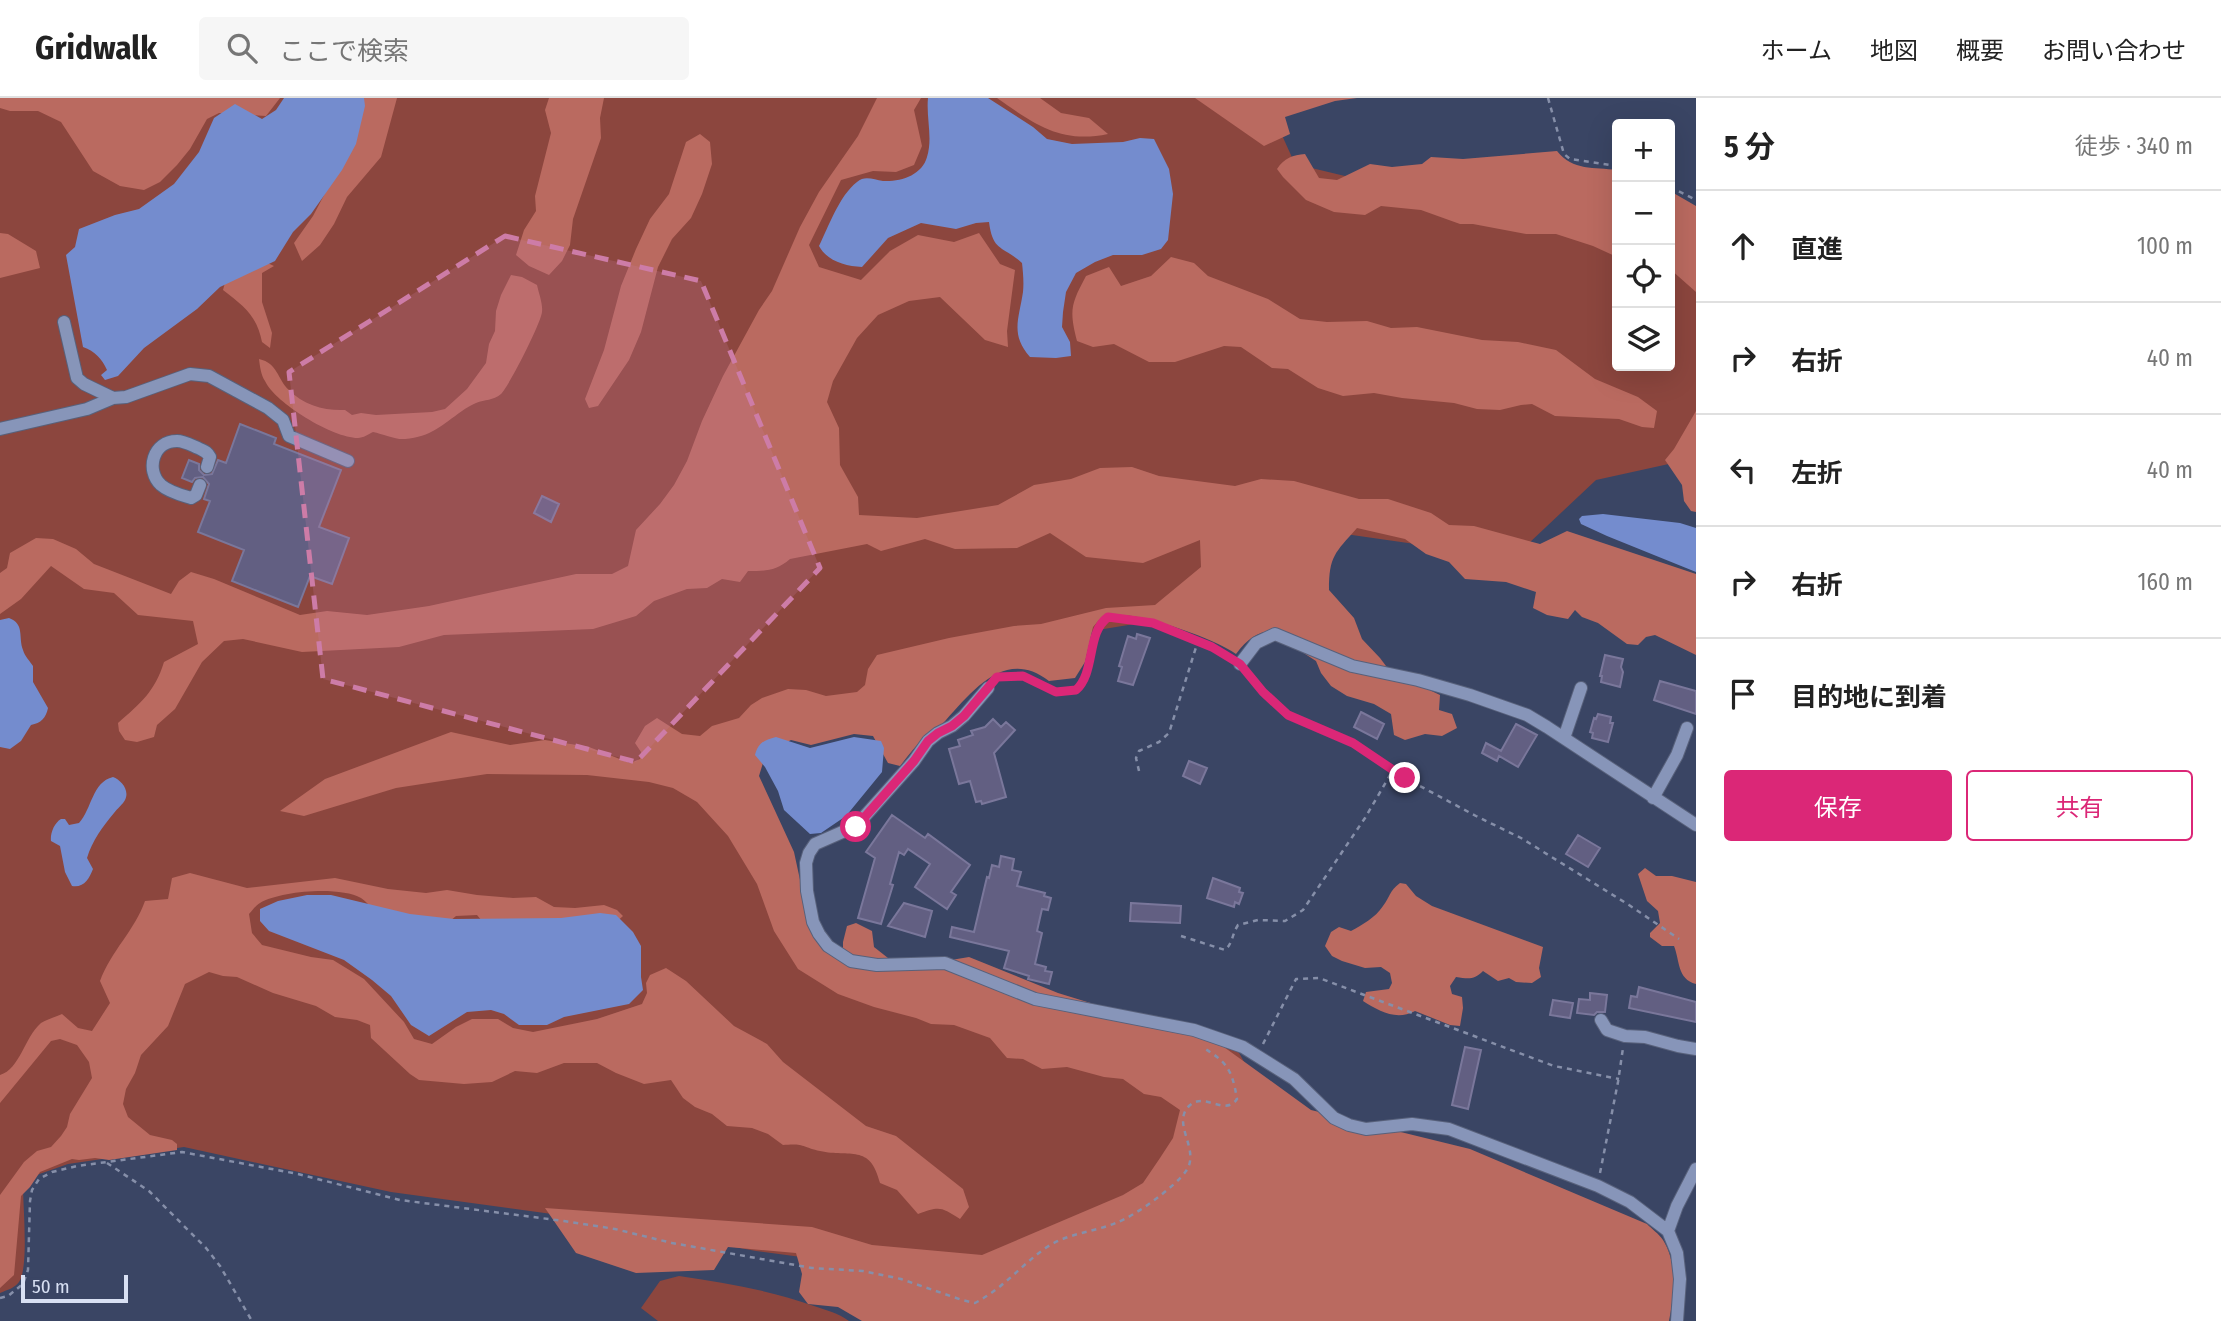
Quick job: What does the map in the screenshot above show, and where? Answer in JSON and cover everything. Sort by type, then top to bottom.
[{"type":"street","points":[[64,322],[77,378],[113,398]]},
{"type":"street","points":[[0,429],[87,410],[113,398],[126,397],[190,374],[208,376],[268,408],[283,419],[289,436],[348,461]]},
{"type":"street","points":[[200,485],[196,495],[191,498],[168,490],[155,479],[152,470],[154,454],[168,442],[186,442],[208,452],[210,457],[207,467]]},
{"type":"street","points":[[1240,664],[1256,643],[1275,634],[1352,666],[1418,680],[1502,706],[1527,715],[1696,825]]},
{"type":"street","points":[[988,688],[964,716],[928,741],[914,761],[856,827],[815,844],[808,853],[807,891],[813,922],[828,946],[851,961],[877,965],[945,963],[1035,999],[1182,1028],[1244,1047],[1294,1079],[1334,1118],[1349,1125],[1366,1129],[1412,1124],[1449,1129],[1598,1186],[1630,1202],[1668,1231],[1677,1253],[1681,1279],[1677,1321]]},
{"type":"street","points":[[1564,738],[1581,688]]},
{"type":"street","points":[[1653,798],[1677,755],[1687,728]]},
{"type":"street","points":[[1601,1020],[1607,1030],[1625,1036],[1645,1037],[1696,1049]]},
{"type":"street","points":[[1668,1231],[1696,1169]]},
{"type":"path","points":[[1548,98],[1564,154],[1570,159],[1612,165]]},
{"type":"path","points":[[1675,190],[1696,200]]},
{"type":"path","points":[[988,688],[997,677],[1023,676],[1056,692],[1076,690],[1084,680],[1098,628],[1108,617],[1153,623],[1212,647],[1240,664],[1263,692],[1288,715],[1353,743],[1476,817],[1521,838],[1679,939]]},
{"type":"path","points":[[1139,771],[1136,758],[1139,751],[1159,742],[1169,733],[1198,641]]},
{"type":"path","points":[[1181,936],[1225,950],[1231,944],[1238,925],[1258,920],[1285,921],[1295,917],[1303,910],[1343,853],[1393,769]]},
{"type":"path","points":[[1257,1056],[1296,979],[1319,978],[1554,1066],[1619,1079]]},
{"type":"path","points":[[0,1298],[8,1296],[23,1283],[28,1270],[30,1201],[32,1190],[39,1179],[52,1172],[78,1166],[182,1152],[298,1174],[400,1200],[615,1229],[672,1243],[812,1268],[863,1271],[901,1279],[975,1303],[1006,1283],[1048,1247],[1079,1233],[1119,1222],[1151,1202],[1188,1170],[1191,1158],[1182,1118],[1186,1109],[1193,1102],[1229,1106],[1237,1099],[1227,1066],[1217,1055],[1188,1039],[1182,1028]]},
{"type":"path","points":[[1598,1186],[1625,1036]]},
{"type":"path","points":[[107,1163],[149,1191],[206,1248],[220,1266],[252,1321]]},
{"type":"highlighted area","points":[[505,236],[701,281],[820,568],[636,762],[323,679],[289,372]]},
{"type":"shaded area","points":[[0,98],[1278,98],[1267,102],[1295,164],[1374,183],[1612,226],[1612,371],[1675,371],[1675,254],[1696,264],[1696,458],[1596,480],[1513,558],[1275,524],[1213,611],[976,650],[730,768],[831,957],[1175,1033],[1238,1051],[1254,1080],[1190,1164],[950,1277],[756,1251],[574,1217],[391,1192],[184,1147],[68,1164],[28,1178],[23,1186],[25,1250],[22,1275],[15,1286],[0,1293]]},
{"type":"shaded area","points":[[0,98],[280,98],[266,116],[219,113],[207,119],[190,149],[177,165],[160,182],[144,190],[120,186],[93,171],[61,122],[38,111],[10,111],[0,108]]},
{"type":"shaded area","points":[[362,98],[397,98],[381,157],[347,197],[320,245],[302,261],[294,243],[313,216],[341,163]]},
{"type":"shaded area","points":[[549,98],[604,98],[600,118],[601,138],[573,219],[570,245],[562,261],[549,275],[529,266],[516,255],[524,230],[536,211],[535,196],[551,133],[545,110]]},
{"type":"shaded area","points":[[877,98],[921,98],[914,110],[922,146],[914,165],[896,172],[873,171],[841,180],[809,245],[819,267],[861,280],[890,251],[918,235],[954,242],[979,233],[1000,264],[1015,270],[1007,331],[1008,347],[985,340],[940,297],[909,301],[878,315],[857,338],[833,381],[827,402],[839,428],[840,465],[858,497],[859,515],[917,518],[998,505],[1034,485],[1071,479],[1100,468],[1132,467],[1159,476],[1235,486],[1261,479],[1294,481],[1359,499],[1388,499],[1431,513],[1449,525],[1474,526],[1540,544],[1567,531],[1696,574],[1696,655],[1655,635],[1646,637],[1638,645],[1627,644],[1575,610],[1568,619],[1547,615],[1533,608],[1536,592],[1506,582],[1465,579],[1449,562],[1426,554],[1405,539],[1357,528],[1343,543],[1332,562],[1329,590],[1354,618],[1362,639],[1398,682],[1421,686],[1440,695],[1439,710],[1452,714],[1457,728],[1442,736],[1425,734],[1405,740],[1394,735],[1391,714],[1374,704],[1347,696],[1331,686],[1316,661],[1299,650],[1290,633],[1273,631],[1259,634],[1247,641],[1236,654],[1163,623],[1133,616],[1110,617],[1099,620],[1093,627],[1085,662],[1075,678],[1049,681],[1033,672],[1019,669],[992,676],[922,740],[900,766],[888,763],[873,736],[854,734],[811,745],[791,740],[766,753],[759,776],[794,852],[805,903],[843,958],[847,926],[856,923],[872,931],[874,947],[888,958],[951,960],[969,957],[1058,993],[1217,1042],[1311,1110],[1470,1149],[1647,1224],[1663,1240],[1671,1259],[1673,1290],[1669,1321],[862,1321],[838,1307],[808,1304],[799,1292],[802,1274],[796,1253],[728,1247],[714,1270],[636,1273],[576,1253],[545,1208],[812,1227],[872,1245],[982,1255],[1123,1195],[1143,1183],[1173,1138],[1180,1110],[1161,1097],[1144,1094],[1123,1079],[1067,1067],[1042,1069],[1023,1059],[1007,1058],[990,1038],[954,1025],[931,1024],[874,1007],[838,994],[798,969],[774,931],[757,884],[728,836],[697,802],[673,788],[649,782],[587,775],[487,774],[396,788],[304,816],[280,811],[325,779],[451,732],[510,745],[545,740],[589,747],[630,763],[640,759],[641,752],[635,743],[645,726],[657,718],[682,734],[700,736],[712,726],[739,718],[762,698],[788,689],[806,690],[826,696],[857,692],[865,685],[868,669],[877,655],[949,638],[1041,624],[1106,608],[1155,605],[1201,567],[1200,540],[1143,563],[1086,557],[1050,533],[1017,548],[955,549],[925,539],[881,551],[867,544],[790,559],[771,570],[748,571],[740,582],[722,579],[707,588],[687,589],[654,601],[636,616],[593,629],[444,635],[399,647],[302,652],[243,639],[224,641],[202,662],[175,709],[157,725],[154,737],[137,742],[125,740],[119,731],[118,723],[146,696],[164,662],[198,644],[193,621],[138,615],[114,593],[84,589],[51,566],[21,599],[0,614],[0,573],[7,568],[10,553],[36,538],[53,539],[76,549],[94,564],[171,594],[179,581],[191,572],[300,615],[327,611],[367,615],[429,606],[576,574],[612,574],[628,566],[636,530],[674,485],[723,376],[772,291],[800,227],[819,192],[858,136]]},
{"type":"shaded area","points":[[997,98],[1040,98],[1061,113],[1089,118],[1108,134],[1076,136],[1049,130]]},
{"type":"shaded area","points":[[1195,98],[1357,98],[1335,101],[1285,117],[1290,134],[1264,146]]},
{"type":"shaded area","points":[[700,134],[710,142],[712,164],[702,194],[691,218],[672,239],[658,267],[641,332],[629,360],[598,406],[589,408],[585,399],[604,350],[621,286],[650,219],[669,194],[686,142]]},
{"type":"shaded area","points":[[1557,151],[1577,165],[1612,170],[1612,255],[1556,234],[1526,234],[1460,224],[1421,210],[1381,206],[1365,215],[1334,212],[1306,200],[1277,169],[1289,158],[1305,154],[1319,178],[1337,180],[1370,164],[1392,167],[1422,164],[1431,157],[1463,159]]},
{"type":"shaded area","points":[[1675,194],[1696,206],[1696,292],[1675,273]]},
{"type":"shaded area","points":[[0,233],[8,234],[36,251],[40,268],[0,278]]},
{"type":"shaded area","points":[[1171,257],[1194,263],[1208,276],[1268,299],[1300,319],[1327,322],[1367,321],[1391,328],[1417,327],[1482,340],[1518,342],[1556,350],[1595,379],[1638,397],[1657,411],[1654,428],[1619,419],[1555,416],[1532,404],[1500,410],[1374,393],[1343,396],[1318,388],[1288,369],[1272,368],[1241,347],[1224,346],[1175,362],[1149,362],[1114,344],[1093,347],[1077,341],[1073,307],[1086,276],[1109,267],[1121,286],[1151,276]]},
{"type":"shaded area","points":[[261,260],[274,266],[262,273],[262,302],[272,333],[270,348],[262,342],[257,325],[248,312],[223,290],[227,275]]},
{"type":"shaded area","points":[[511,275],[537,285],[541,302],[542,312],[524,354],[501,394],[470,406],[429,433],[401,439],[373,432],[358,438],[334,432],[292,409],[271,390],[263,376],[259,359],[270,364],[285,386],[301,400],[322,408],[345,410],[352,415],[432,412],[445,409],[467,389],[486,363],[489,344],[495,331],[496,311]]},
{"type":"shaded area","points":[[1696,411],[1696,512],[1691,511],[1684,501],[1682,485],[1665,460]]},
{"type":"shaded area","points":[[1645,868],[1656,876],[1672,876],[1696,882],[1696,984],[1682,974],[1674,946],[1662,946],[1650,937],[1650,933],[1660,923],[1658,911],[1647,901],[1638,874]]},
{"type":"shaded area","points":[[190,873],[247,888],[335,878],[388,889],[426,893],[447,890],[513,898],[536,897],[554,907],[604,905],[617,910],[623,916],[614,924],[487,927],[477,915],[456,916],[444,926],[384,922],[361,898],[325,891],[282,895],[259,904],[249,914],[252,933],[262,945],[333,960],[364,979],[404,1022],[414,1039],[432,1044],[472,1019],[498,1019],[513,1028],[533,1032],[597,1019],[642,1004],[650,975],[666,968],[686,981],[734,1026],[767,1044],[783,1062],[866,1126],[896,1136],[963,1189],[969,1207],[960,1219],[940,1209],[918,1214],[897,1190],[880,1183],[876,1170],[865,1157],[820,1151],[799,1145],[783,1145],[768,1134],[752,1128],[727,1126],[683,1098],[671,1080],[644,1084],[597,1063],[564,1063],[537,1073],[515,1071],[492,1082],[464,1084],[419,1080],[371,1038],[370,1025],[335,1017],[316,1006],[273,993],[237,977],[209,972],[185,984],[168,1026],[141,1055],[126,1089],[123,1104],[128,1117],[150,1135],[172,1140],[177,1144],[177,1150],[109,1160],[72,1159],[40,1172],[21,1196],[14,1275],[0,1288],[0,1195],[24,1162],[37,1151],[51,1147],[61,1136],[67,1127],[70,1114],[92,1078],[89,1062],[77,1045],[60,1039],[51,1041],[0,1103],[0,1075],[7,1072],[35,1029],[46,1020],[62,1014],[78,1028],[92,1031],[110,1003],[100,981],[145,901],[168,899],[172,878]]},
{"type":"shaded area","points":[[1400,883],[1406,884],[1416,896],[1432,906],[1543,947],[1539,968],[1541,977],[1532,983],[1516,982],[1509,978],[1498,981],[1483,971],[1471,978],[1456,977],[1450,986],[1452,994],[1462,997],[1460,1026],[1450,1025],[1415,1011],[1401,1015],[1388,1014],[1363,1001],[1366,992],[1389,989],[1392,983],[1390,973],[1381,967],[1365,968],[1342,961],[1332,956],[1325,946],[1331,932],[1339,927],[1351,931],[1372,918]]},
{"type":"shaded area","points":[[679,1276],[781,1296],[832,1312],[849,1321],[658,1321],[641,1308],[660,1281]]},
{"type":"water","points":[[284,98],[364,98],[365,106],[356,144],[342,170],[311,214],[293,232],[275,261],[220,287],[197,309],[144,348],[118,376],[105,380],[101,375],[107,370],[103,362],[95,353],[83,347],[66,255],[75,247],[79,229],[139,209],[174,184],[199,152],[214,118],[235,104],[262,119],[276,110]]},
{"type":"water","points":[[928,98],[988,98],[1047,139],[1072,144],[1154,139],[1169,169],[1173,194],[1168,240],[1161,249],[1142,255],[1113,255],[1076,273],[1066,292],[1062,327],[1070,342],[1071,356],[1030,357],[1024,349],[1018,333],[1023,288],[1022,263],[996,243],[989,222],[956,229],[921,223],[888,238],[862,267],[837,262],[819,246],[840,203],[857,182],[866,178],[883,181],[904,179],[921,168],[927,157],[929,142]]},
{"type":"water","points":[[1603,514],[1680,523],[1696,528],[1696,572],[1607,536],[1581,524],[1579,519],[1582,516]]},
{"type":"water","points":[[9,618],[19,627],[24,652],[33,666],[33,682],[48,708],[42,720],[31,725],[21,741],[10,749],[0,747],[0,620]]},
{"type":"water","points":[[776,737],[810,748],[854,737],[881,741],[884,748],[882,772],[846,816],[821,833],[810,834],[784,810],[778,791],[755,755],[762,743]]},
{"type":"water","points":[[113,777],[124,786],[125,800],[102,828],[92,846],[87,858],[93,869],[90,876],[83,884],[72,886],[65,872],[60,846],[51,841],[53,829],[61,819],[65,819],[69,825],[79,823],[96,790]]},
{"type":"water","points":[[307,895],[331,895],[410,914],[454,919],[561,918],[600,913],[616,915],[633,932],[641,946],[643,990],[629,1004],[564,1017],[547,1025],[519,1025],[504,1014],[491,1010],[467,1012],[429,1036],[411,1025],[391,996],[344,960],[269,931],[260,921],[260,909],[278,901]]},
{"type":"building","points":[[240,424],[276,438],[274,444],[341,470],[319,527],[349,538],[332,584],[310,576],[298,607],[232,581],[244,550],[198,532],[210,501],[204,499],[209,484],[203,477],[195,478],[192,482],[182,478],[189,460],[199,464],[199,470],[204,475],[212,474],[218,460],[226,463]]},
{"type":"building","points":[[542,496],[559,504],[551,522],[534,513]]},
{"type":"building","points":[[1137,634],[1150,638],[1133,685],[1118,681],[1122,667],[1119,666],[1128,636],[1136,639]]},
{"type":"building","points":[[1605,655],[1623,659],[1620,687],[1601,682]]},
{"type":"building","points":[[1660,681],[1696,691],[1696,714],[1654,700]]},
{"type":"building","points":[[1361,712],[1384,724],[1377,739],[1354,727]]},
{"type":"building","points":[[1598,714],[1611,717],[1610,723],[1613,723],[1608,742],[1592,738],[1593,733],[1590,732]]},
{"type":"building","points":[[993,719],[1001,727],[1006,722],[1015,730],[994,753],[1006,797],[982,804],[981,801],[976,802],[970,781],[959,784],[949,749],[960,746],[958,740],[973,735],[971,731],[985,727]]},
{"type":"building","points":[[1516,724],[1537,735],[1518,767],[1499,756],[1497,761],[1482,753],[1486,743],[1501,751]]},
{"type":"building","points":[[1189,761],[1207,768],[1200,784],[1183,776]]},
{"type":"building","points":[[892,815],[925,838],[928,834],[970,865],[951,892],[956,895],[947,909],[915,887],[930,864],[908,849],[904,855],[899,852],[890,884],[893,885],[881,924],[858,918],[875,858],[866,852]]},
{"type":"building","points":[[1578,835],[1600,848],[1588,867],[1566,854]]},
{"type":"building","points":[[1001,856],[1014,859],[1012,870],[1021,872],[1017,886],[1045,893],[1044,896],[1051,898],[1048,910],[1042,909],[1037,931],[1042,933],[1035,964],[1052,972],[1049,984],[1028,979],[1029,976],[1004,968],[1009,951],[950,937],[952,927],[974,932],[987,877],[989,878],[992,865],[999,867]]},
{"type":"building","points":[[1213,878],[1240,888],[1239,892],[1243,893],[1239,904],[1235,902],[1234,907],[1207,898]]},
{"type":"building","points":[[904,903],[932,911],[925,937],[888,926]]},
{"type":"building","points":[[1131,903],[1181,906],[1180,923],[1130,921]]},
{"type":"building","points":[[1639,987],[1696,1002],[1696,1022],[1629,1008],[1631,996],[1637,997]]},
{"type":"building","points":[[1590,993],[1607,995],[1605,1012],[1597,1012],[1594,1015],[1577,1013],[1579,999],[1590,1000]]},
{"type":"building","points":[[1553,1000],[1573,1003],[1570,1018],[1550,1015]]},
{"type":"building","points":[[1465,1047],[1481,1050],[1468,1109],[1452,1105]]},
{"type":"route","points":[[856,827],[914,761],[928,741],[964,716],[997,677],[1023,676],[1056,692],[1076,690],[1084,680],[1098,628],[1108,617],[1153,623],[1212,647],[1240,664],[1251,680],[1288,715],[1353,743],[1405,778]]}]
